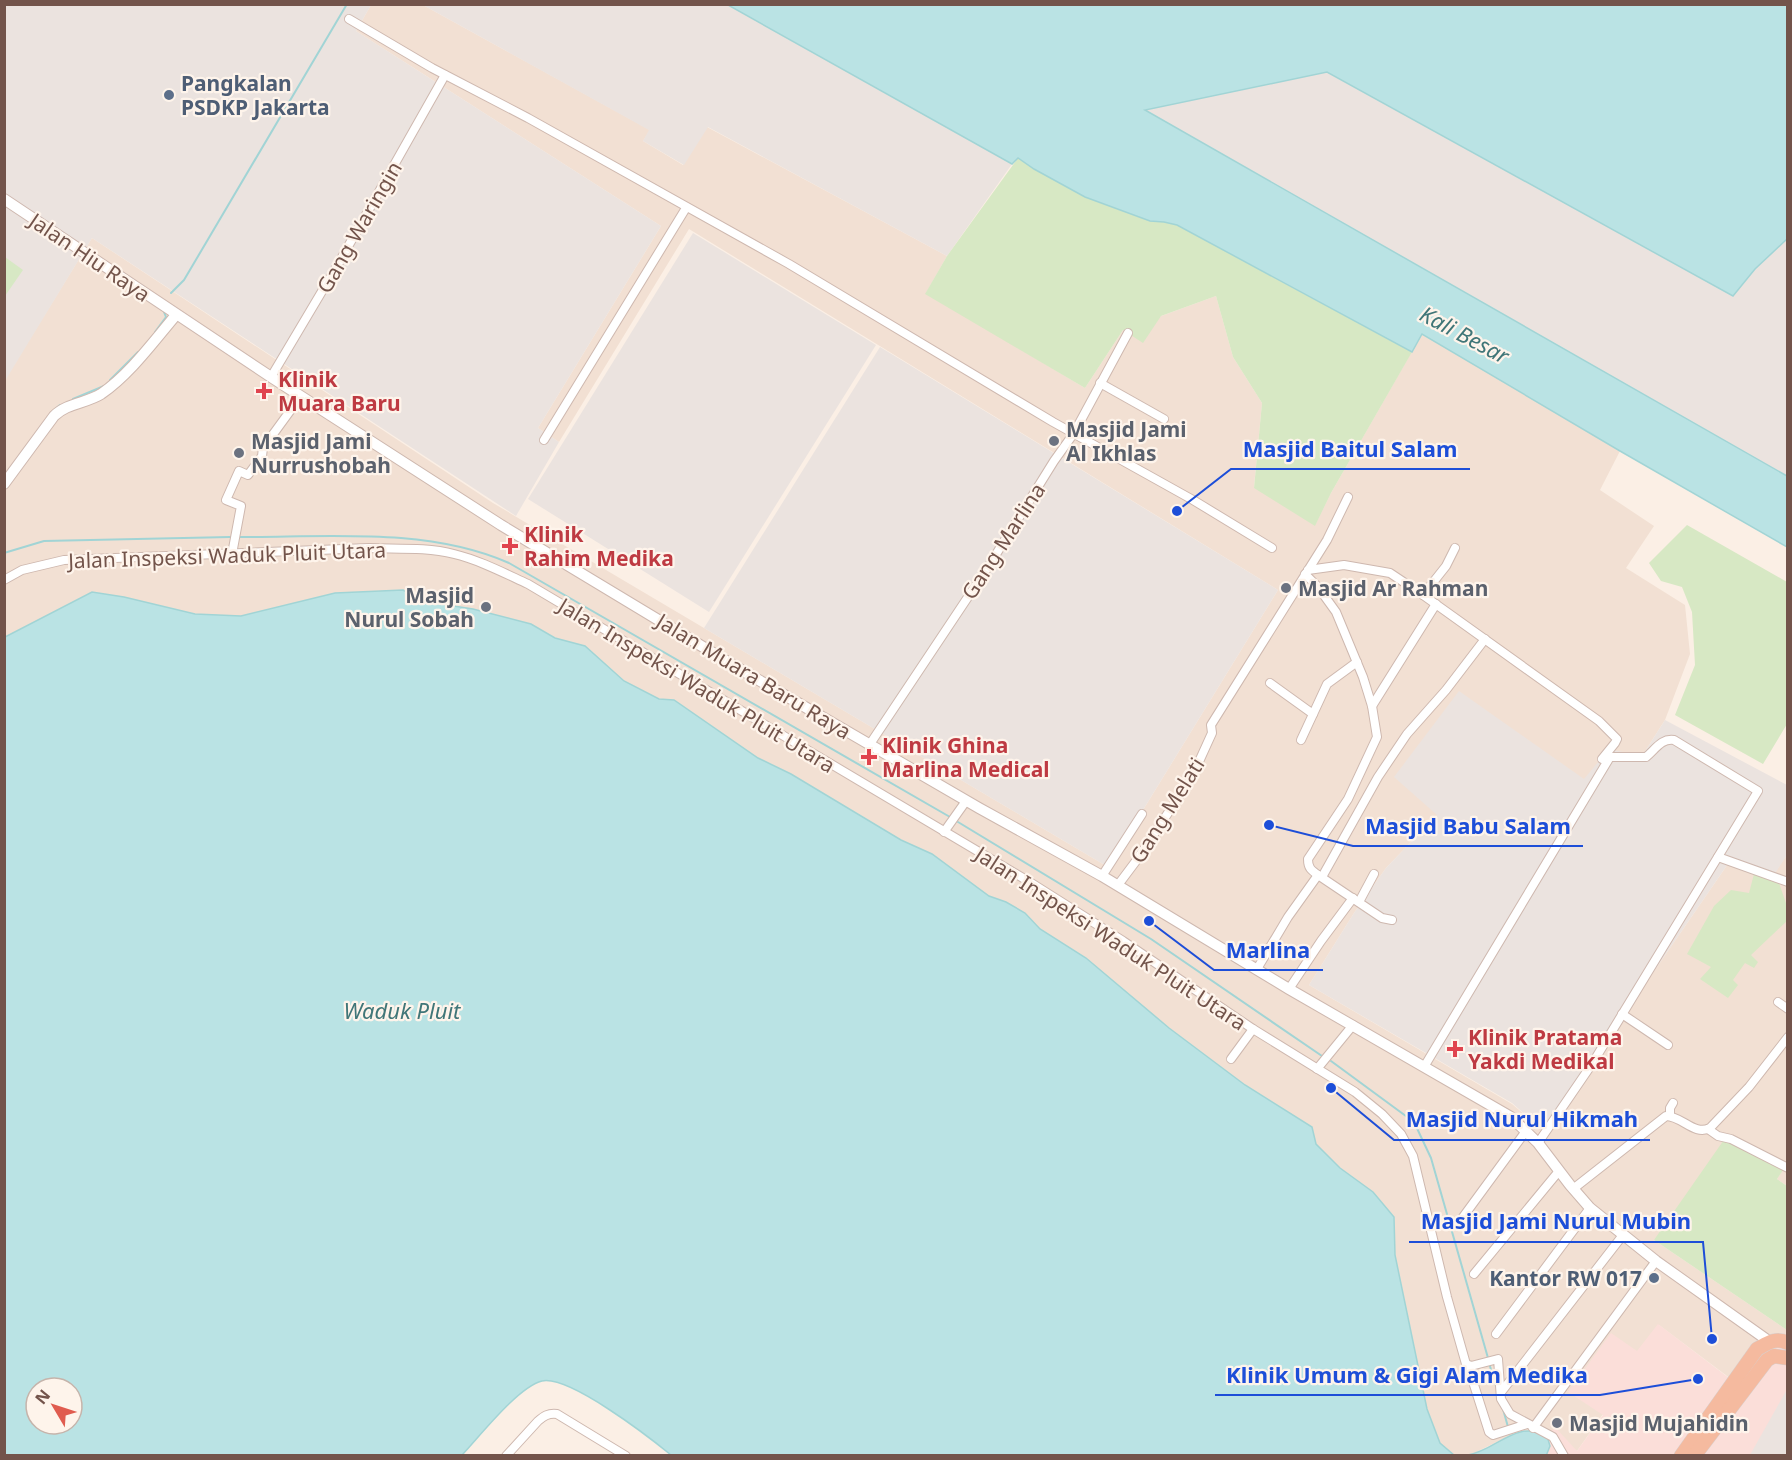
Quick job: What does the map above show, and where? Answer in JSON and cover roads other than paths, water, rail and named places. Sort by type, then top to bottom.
[{"type":"highway","points":[[1681,1455],[1757,1349],[1770,1342],[1781,1340],[1788,1343]]},
{"type":"highway","points":[[1694,1455],[1767,1360],[1781,1357]]},
{"type":"street","points":[[349,19],[445,75],[538,124],[789,264],[1053,422],[1193,500],[1272,548]]},
{"type":"street","name":"Gang Waringin","points":[[271,377],[445,75]]},
{"type":"street","name":"Jalan Hiu Raya","points":[[4,199],[176,315]]},
{"type":"street","points":[[543,440],[686,208]]},
{"type":"street","points":[[4,484],[58,412],[99,396],[146,350],[176,315]]},
{"type":"street","name":"Jalan Muara Baru Raya","points":[[176,315],[501,525],[738,668],[966,801],[1118,885],[1288,989],[1511,1117],[1538,1143],[1590,1208],[1656,1261],[1770,1342]]},
{"type":"street","name":"Gang Marlina","points":[[870,744],[1074,433],[1128,333]]},
{"type":"street","points":[[1100,383],[1164,419]]},
{"type":"street","points":[[232,554],[242,506],[226,500],[239,471],[248,475],[301,396]]},
{"type":"street","name":"Gang Melati","points":[[1118,885],[1192,777],[1212,733],[1211,725],[1327,540],[1348,496]]},
{"type":"street","name":"Jalan Inspeksi Waduk Pluit Utara","points":[[4,579],[22,570],[64,560],[369,548],[420,549],[453,554],[491,567],[528,584],[1028,881],[1123,941],[1253,1029],[1355,1092],[1382,1114],[1401,1134],[1413,1156],[1447,1297],[1489,1432],[1493,1435],[1530,1426]]},
{"type":"street","points":[[1423,595],[1446,566],[1455,548]]},
{"type":"street","points":[[1392,920],[1382,918],[1309,869],[1308,859],[1348,799],[1377,736],[1372,706],[1336,612],[1306,572],[1344,565],[1386,572],[1423,595],[1588,712],[1617,739],[1602,758],[1601,771]]},
{"type":"street","points":[[1372,706],[1436,604]]},
{"type":"street","points":[[1257,969],[1288,917],[1320,876],[1378,777],[1407,734],[1446,690],[1485,639]]},
{"type":"street","points":[[1301,740],[1327,684],[1357,662]]},
{"type":"street","points":[[1270,683],[1313,714]]},
{"type":"street","points":[[1424,1067],[1610,757],[1646,757],[1668,739],[1674,740],[1758,790],[1592,1064],[1538,1143]]},
{"type":"street","points":[[944,832],[966,801]]},
{"type":"street","points":[[1102,876],[1142,814]]},
{"type":"street","points":[[1718,857],[1788,882]]},
{"type":"street","points":[[1288,989],[1321,941],[1356,900],[1374,874]]},
{"type":"street","points":[[1778,1002],[1788,1009]]},
{"type":"street","points":[[1622,1014],[1668,1045]]},
{"type":"street","points":[[1317,1069],[1353,1025]]},
{"type":"street","points":[[1231,1059],[1253,1029]]},
{"type":"street","points":[[1573,1189],[1666,1116],[1697,1130],[1708,1129],[1749,1087],[1788,1037]]},
{"type":"street","points":[[1670,1116],[1673,1103]]},
{"type":"street","points":[[1708,1129],[1721,1138],[1731,1139],[1788,1168]]},
{"type":"street","points":[[1463,1217],[1526,1131]]},
{"type":"street","points":[[1473,1274],[1559,1171]]},
{"type":"street","points":[[1496,1334],[1590,1208]]},
{"type":"street","points":[[1502,1391],[1623,1235]]},
{"type":"street","points":[[1530,1426],[1656,1261]]},
{"type":"street","points":[[1468,1366],[1499,1360],[1501,1399],[1510,1414],[1553,1437],[1564,1455]]},
{"type":"street","points":[[506,1455],[543,1416],[552,1414],[557,1414],[626,1455]]},
{"type":"water","name":"Kali Besar","points":[[728,5],[1787,5],[1787,239],[1755,269],[1733,296],[1327,72],[1145,110],[1787,476],[1787,547],[1422,334],[1412,352],[1177,225],[1150,221],[1085,197],[1018,158],[1012,164]]},
{"type":"water","name":"Waduk Pluit","points":[[403,590],[421,601],[473,609],[531,624],[555,638],[585,646],[624,681],[659,699],[674,700],[758,758],[791,774],[901,840],[932,854],[989,896],[1006,902],[1025,913],[1040,929],[1086,958],[1169,1028],[1245,1085],[1312,1127],[1316,1144],[1340,1168],[1373,1192],[1394,1217],[1395,1255],[1427,1409],[1440,1443],[1454,1455],[1466,1455],[1488,1448],[1516,1433],[1536,1432],[1547,1436],[1550,1446],[1546,1456],[671,1455],[628,1422],[589,1397],[554,1382],[542,1381],[532,1385],[511,1402],[462,1455],[5,1456],[5,637],[92,592],[195,614],[241,616],[335,593]]},
{"type":"waterway","points":[[171,293],[184,280],[347,4]]},
{"type":"waterway","points":[[155,332],[166,317],[164,312]]},
{"type":"waterway","points":[[110,380],[138,352]]},
{"type":"waterway","points":[[73,399],[104,386]]},
{"type":"waterway","points":[[51,413],[60,405]]},
{"type":"waterway","points":[[240,537],[377,536],[411,539],[478,552],[509,563],[950,817]]},
{"type":"waterway","points":[[4,553],[44,541],[230,537]]},
{"type":"waterway","points":[[958,822],[1151,939],[1322,1056]]},
{"type":"waterway","points":[[1331,1061],[1414,1122],[1431,1158],[1488,1358]]},
{"type":"waterway","points":[[1489,1363],[1496,1386]]},
{"type":"waterway","points":[[1503,1409],[1508,1427]]},
{"type":"place","name":"Pangkalan PSDKP Jakarta","points":[[169,95]]},
{"type":"place","name":"Klinik Muara Baru","points":[[264,391]]},
{"type":"place","name":"Masjid Jami Al Ikhlas","points":[[1054,441]]},
{"type":"place","name":"Masjid Jami Nurrushobah","points":[[239,453]]},
{"type":"place","name":"Masjid Baitul Salam","points":[[1177,511]]},
{"type":"place","name":"Klinik Rahim Medika","points":[[510,546]]},
{"type":"place","name":"Masjid Ar Rahman","points":[[1286,588]]},
{"type":"place","name":"Masjid Nurul Sobah","points":[[486,607]]},
{"type":"place","name":"Klinik Ghina Marlina Medical","points":[[869,757]]},
{"type":"place","name":"Masjid Babu Salam","points":[[1269,825]]},
{"type":"place","name":"Marlina","points":[[1149,921]]},
{"type":"place","name":"Klinik Pratama Yakdi Medikal","points":[[1455,1049]]},
{"type":"place","name":"Masjid Nurul Hikmah","points":[[1331,1088]]},
{"type":"place","name":"Kantor RW 017","points":[[1654,1278]]},
{"type":"place","name":"Masjid Jami Nurul Mubin","points":[[1712,1339]]},
{"type":"place","name":"Klinik Umum & Gigi Alam Medika","points":[[1698,1379]]},
{"type":"place","name":"Masjid Mujahidin","points":[[1557,1423]]}]
